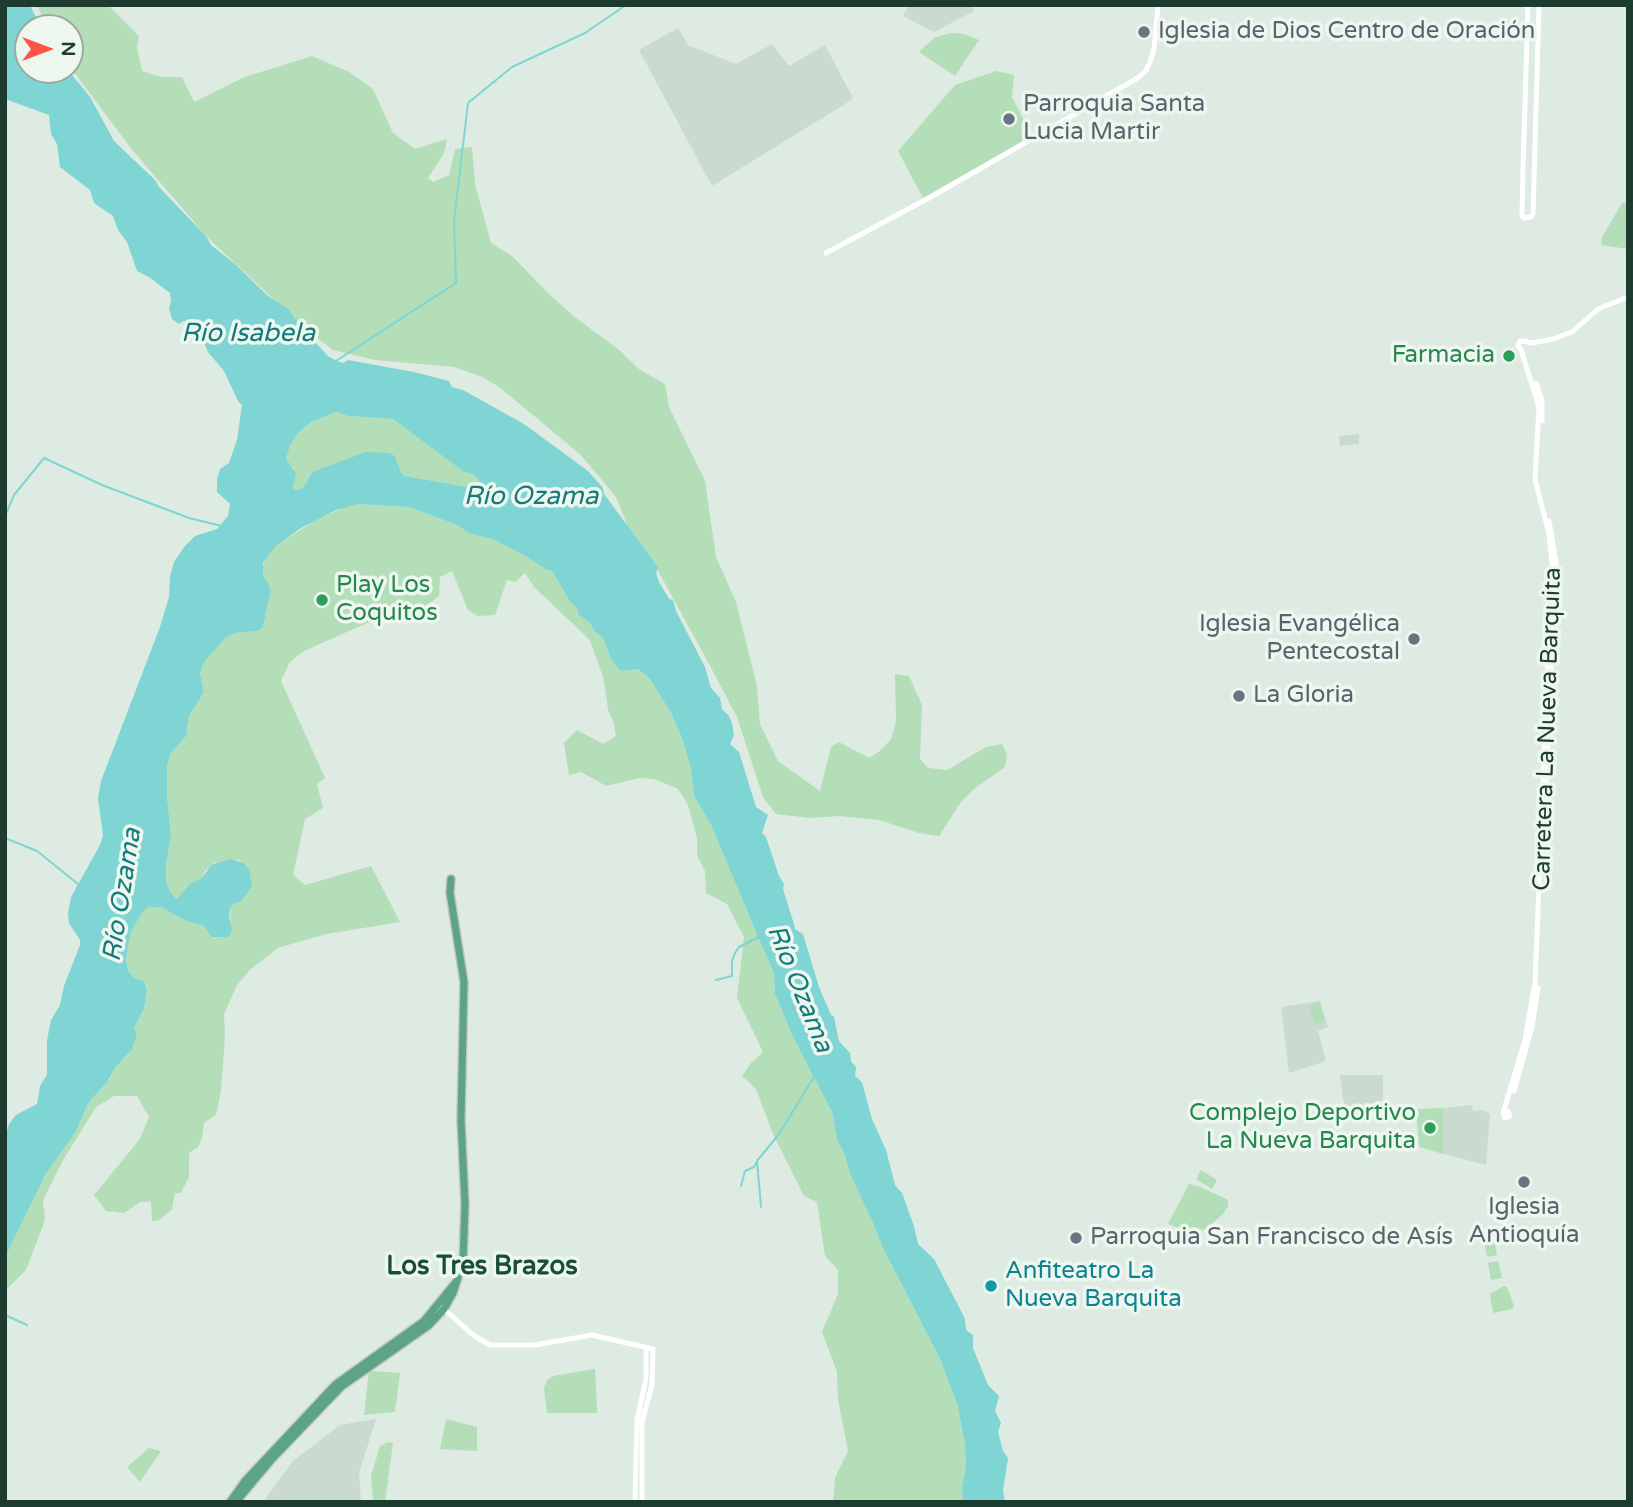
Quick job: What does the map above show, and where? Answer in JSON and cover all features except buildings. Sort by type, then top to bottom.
[{"type":"main road","points":[[230,1502],[245,1481],[336,1384],[424,1321],[457,1282],[464,1248],[461,1120],[464,982],[450,893],[451,879]]},
{"type":"main road","points":[[236,1502],[272,1459],[341,1387],[422,1330],[444,1309],[451,1291]]},
{"type":"street","points":[[826,253],[929,198],[1136,79],[1145,72],[1154,49],[1158,5]]},
{"type":"street","points":[[1528,5],[1522,180],[1524,218],[1530,218],[1533,214],[1539,5]]},
{"type":"street","name":"Carretera La Nueva Barquita","points":[[1506,1111],[1526,1054],[1538,966],[1552,554],[1535,479],[1539,407],[1524,347],[1572,332],[1598,309],[1628,297]]},
{"type":"street","points":[[444,1309],[485,1343],[499,1346],[535,1345],[592,1335],[650,1348]]},
{"type":"street","points":[[635,1502],[636,1420],[650,1348]]},
{"type":"street","points":[[642,1502],[642,1422],[652,1384],[650,1348]]},
{"type":"shaded area","points":[[909,5],[972,5],[974,11],[934,32],[903,16]]},
{"type":"shaded area","points":[[678,28],[688,45],[736,64],[772,44],[789,66],[825,45],[853,98],[712,186],[639,50]]},
{"type":"shaded area","points":[[1359,434],[1359,444],[1340,446],[1339,436]]},
{"type":"shaded area","points":[[1320,1001],[1328,1027],[1318,1031],[1326,1061],[1289,1073],[1281,1007]]},
{"type":"shaded area","points":[[1340,1075],[1383,1075],[1383,1101],[1365,1103],[1365,1107],[1345,1114]]},
{"type":"shaded area","points":[[1472,1105],[1473,1111],[1483,1110],[1490,1114],[1486,1165],[1443,1154],[1443,1108]]},
{"type":"shaded area","points":[[376,1419],[359,1473],[361,1502],[263,1502],[293,1461],[340,1425]]},
{"type":"green space","points":[[37,5],[108,5],[139,36],[137,48],[142,71],[161,77],[182,77],[194,102],[245,77],[312,56],[349,72],[373,89],[393,133],[415,149],[447,139],[444,153],[428,178],[433,182],[449,175],[455,149],[472,147],[475,184],[491,243],[512,256],[576,318],[619,350],[639,369],[665,384],[669,407],[705,481],[716,557],[736,602],[757,686],[760,724],[778,761],[820,791],[831,747],[839,742],[869,758],[880,751],[891,739],[896,722],[895,674],[909,676],[922,705],[920,759],[928,768],[947,770],[986,747],[1002,744],[1007,754],[1005,767],[961,802],[939,836],[919,833],[879,820],[776,814],[763,797],[737,717],[708,662],[650,556],[629,529],[616,497],[580,454],[498,386],[480,376],[454,367],[375,360],[333,350],[303,327],[206,236],[130,147],[83,84],[84,14],[41,14]]},
{"type":"green space","points":[[950,33],[964,34],[979,40],[955,76],[919,52],[934,38]]},
{"type":"green space","points":[[996,71],[1014,75],[1012,97],[1032,136],[923,198],[898,151],[955,85]]},
{"type":"green space","points":[[1622,203],[1628,203],[1628,249],[1601,245],[1602,237]]},
{"type":"green space","points":[[336,412],[348,416],[393,419],[463,470],[474,475],[479,480],[478,485],[468,487],[405,476],[395,456],[390,453],[312,472],[303,488],[296,490],[293,488],[294,468],[287,464],[286,459],[290,446],[298,433],[311,422]]},
{"type":"green space","points":[[358,504],[410,507],[459,526],[468,533],[495,540],[552,571],[571,603],[577,608],[578,614],[603,638],[612,661],[621,671],[638,669],[650,679],[671,713],[691,769],[694,796],[711,825],[774,973],[775,994],[793,1037],[832,1112],[837,1140],[850,1174],[882,1246],[941,1361],[958,1407],[965,1445],[963,1502],[833,1502],[835,1478],[848,1451],[838,1399],[837,1372],[822,1332],[838,1294],[838,1270],[825,1256],[817,1202],[804,1196],[773,1134],[756,1089],[742,1076],[763,1052],[737,998],[744,937],[727,904],[706,893],[705,871],[697,855],[697,838],[688,805],[678,789],[654,779],[639,778],[606,786],[581,772],[569,775],[564,743],[577,730],[603,744],[616,736],[613,720],[608,710],[604,680],[590,640],[534,587],[525,573],[515,582],[507,580],[495,615],[478,616],[468,610],[452,571],[440,577],[439,596],[414,615],[374,620],[304,651],[290,662],[281,681],[325,778],[317,784],[323,808],[305,819],[293,875],[305,885],[371,866],[400,922],[326,934],[278,948],[251,969],[237,985],[224,1014],[221,1090],[216,1115],[204,1123],[198,1147],[189,1153],[189,1177],[181,1193],[175,1193],[172,1209],[160,1220],[152,1221],[151,1202],[140,1202],[124,1213],[106,1211],[94,1195],[140,1139],[149,1117],[137,1096],[114,1096],[96,1107],[62,1162],[43,1200],[45,1220],[26,1270],[5,1291],[5,1257],[28,1206],[45,1175],[79,1125],[89,1102],[110,1079],[115,1068],[134,1045],[137,1035],[134,1028],[144,1009],[147,990],[146,983],[134,978],[128,971],[126,958],[131,932],[142,911],[149,907],[161,907],[188,922],[203,925],[215,938],[231,934],[230,908],[249,869],[244,863],[238,860],[214,863],[205,871],[203,877],[190,885],[177,899],[170,892],[166,880],[171,835],[167,767],[170,754],[186,736],[189,716],[204,692],[200,672],[204,662],[224,638],[235,633],[257,631],[263,627],[271,589],[265,581],[262,568],[275,547],[314,521],[344,507]]},
{"type":"green space","points":[[1319,1002],[1325,1021],[1315,1024],[1309,1006]]},
{"type":"green space","name":"Complejo Deportivo La Nueva Barquita","points":[[1443,1108],[1443,1154],[1419,1147],[1416,1109]]},
{"type":"green space","points":[[1201,1170],[1217,1180],[1212,1189],[1196,1179]]},
{"type":"green space","points":[[1189,1184],[1228,1200],[1223,1214],[1206,1229],[1188,1231],[1168,1224]]},
{"type":"green space","points":[[1494,1238],[1497,1255],[1487,1257],[1484,1240]]},
{"type":"green space","points":[[1498,1261],[1502,1278],[1491,1280],[1488,1263]]},
{"type":"green space","points":[[1507,1287],[1514,1306],[1512,1309],[1493,1313],[1490,1294]]},
{"type":"green space","points":[[595,1369],[597,1413],[547,1413],[544,1388],[547,1380],[553,1376]]},
{"type":"green space","points":[[369,1371],[400,1373],[395,1412],[364,1415]]},
{"type":"green space","points":[[446,1419],[477,1427],[477,1451],[440,1449]]},
{"type":"green space","points":[[393,1443],[385,1502],[373,1502],[371,1476],[380,1446]]},
{"type":"green space","points":[[149,1448],[161,1451],[140,1482],[127,1467]]},
{"type":"water","name":"Río Ozama","points":[[5,5],[30,5],[34,14],[14,14],[14,84],[79,84],[90,97],[114,141],[155,180],[211,245],[268,296],[288,309],[304,331],[305,337],[315,342],[328,356],[343,363],[348,360],[449,381],[452,387],[463,390],[524,424],[588,471],[603,488],[604,494],[650,556],[658,568],[656,573],[659,582],[669,599],[673,600],[705,667],[711,688],[720,698],[722,709],[732,723],[734,735],[730,744],[739,752],[756,807],[768,815],[762,833],[784,884],[783,889],[795,929],[803,934],[819,987],[834,1017],[839,1041],[850,1053],[851,1061],[856,1067],[855,1076],[862,1082],[872,1119],[886,1150],[895,1185],[902,1193],[918,1244],[934,1259],[965,1319],[966,1330],[973,1335],[973,1348],[988,1385],[999,1396],[995,1411],[1001,1423],[998,1432],[1003,1451],[1008,1458],[1003,1491],[1005,1502],[963,1502],[965,1445],[958,1407],[941,1361],[882,1246],[837,1140],[832,1112],[793,1037],[775,994],[774,973],[759,939],[755,939],[757,934],[711,825],[694,796],[691,769],[671,713],[650,679],[638,669],[621,671],[612,661],[603,638],[578,614],[577,608],[571,603],[552,571],[495,540],[468,533],[459,526],[410,507],[358,504],[336,510],[301,528],[275,547],[263,563],[263,575],[271,589],[263,627],[257,631],[235,633],[225,638],[204,662],[200,673],[204,692],[189,716],[186,736],[170,754],[167,767],[171,835],[166,880],[170,892],[177,899],[190,884],[203,877],[211,865],[230,859],[244,863],[249,869],[252,887],[242,900],[230,908],[232,930],[227,937],[212,937],[203,925],[188,922],[161,907],[149,907],[142,912],[131,932],[126,958],[128,971],[134,978],[145,982],[147,990],[144,1009],[134,1028],[137,1035],[132,1050],[89,1102],[76,1131],[45,1175],[5,1257],[5,1138],[9,1124],[16,1115],[37,1104],[40,1086],[47,1075],[47,1040],[51,1020],[60,1005],[64,986],[80,945],[80,940],[69,923],[71,897],[103,835],[98,798],[101,781],[160,627],[169,597],[174,562],[195,536],[217,529],[228,516],[230,504],[217,492],[217,479],[220,469],[229,463],[237,440],[242,405],[224,371],[208,352],[200,333],[190,323],[183,321],[179,324],[172,319],[169,309],[170,293],[137,271],[127,242],[118,230],[113,216],[94,203],[90,190],[60,167],[49,115],[5,99]],"holes":[[[336,412],[348,416],[393,419],[463,471],[474,475],[479,480],[478,485],[468,487],[405,476],[395,456],[390,453],[366,452],[312,472],[303,488],[293,488],[296,473],[286,459],[298,433],[311,422]]]},
{"type":"waterway","points":[[336,361],[456,283],[454,221],[468,103],[512,67],[585,33],[626,5]]},
{"type":"waterway","points":[[5,516],[14,495],[44,458],[102,485],[189,518],[222,526]]},
{"type":"waterway","points":[[5,838],[37,851],[78,884]]},
{"type":"waterway","points":[[716,980],[732,976],[735,953],[739,947],[755,939]]},
{"type":"waterway","points":[[761,1207],[757,1161],[779,1134],[814,1077]]},
{"type":"waterway","points":[[741,1186],[745,1171],[756,1163]]},
{"type":"waterway","points":[[5,1315],[27,1325]]},
{"type":"place","name":"Iglesia de Dios Centro de Oración","points":[[1144,32]]},
{"type":"place","name":"Parroquia Santa Lucia Martir","points":[[1009,119]]},
{"type":"place","name":"Farmacia","points":[[1509,356]]},
{"type":"place","name":"Play Los Coquitos","points":[[322,600]]},
{"type":"place","name":"Iglesia Evangélica Pentecostal","points":[[1414,639]]},
{"type":"place","name":"La Gloria","points":[[1239,696]]},
{"type":"place","name":"Complejo Deportivo La Nueva Barquita","points":[[1430,1128]]},
{"type":"place","name":"Iglesia Antioquía","points":[[1524,1182]]},
{"type":"place","name":"Parroquia San Francisco de Asís","points":[[1076,1238]]},
{"type":"place","name":"Anfiteatro La Nueva Barquita","points":[[991,1286]]},
{"type":"district","name":"Los Tres Brazos","points":[[482,1267]]},
{"type":"water label","name":"Río Isabela","points":[[248,334]]}]
